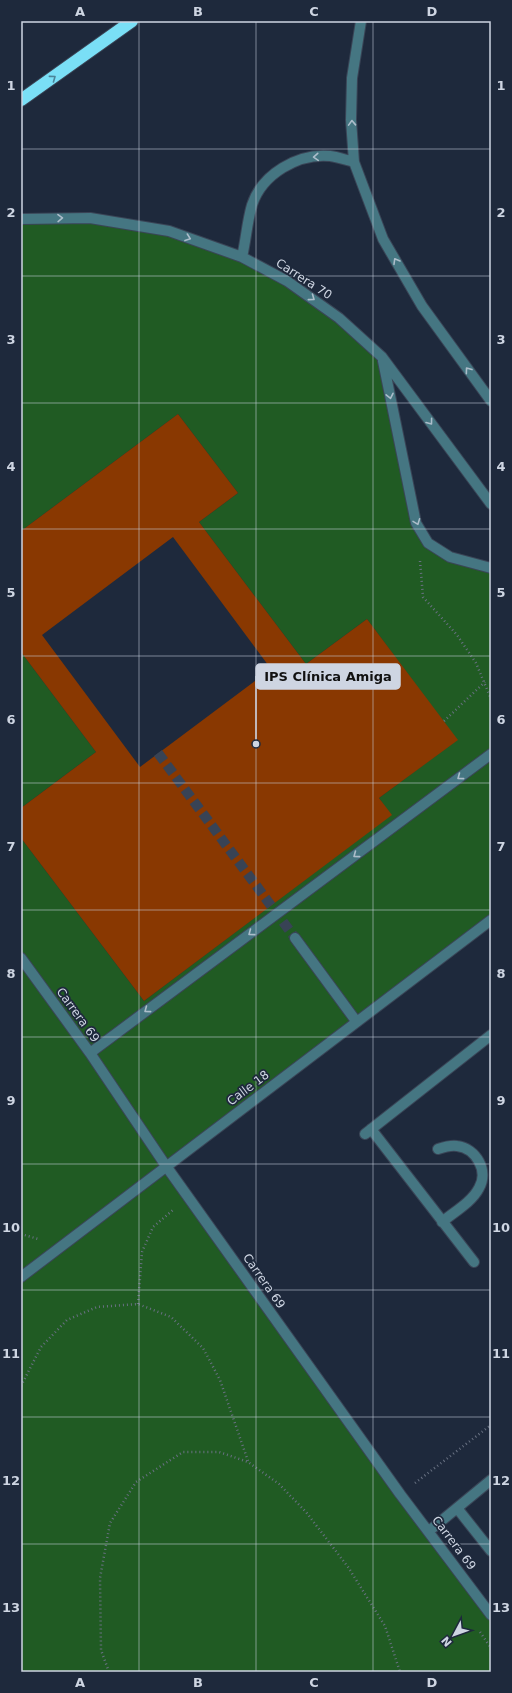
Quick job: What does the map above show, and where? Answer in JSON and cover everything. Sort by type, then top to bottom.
[{"type":"highway","points":[[21,100],[132,21]]},
{"type":"street","points":[[361,21],[352,78],[351,120],[354,162],[383,239],[422,306],[491,401]]},
{"type":"street","points":[[242,257],[253,204],[265,183],[283,167],[306,158],[324,156],[354,162]]},
{"type":"street","name":"Carrera 70","points":[[21,219],[90,218],[169,231],[242,257],[287,281],[339,318],[382,357],[491,504]]},
{"type":"street","points":[[382,357],[416,523],[428,543],[450,557],[491,568]]},
{"type":"street","points":[[90,1053],[491,754]]},
{"type":"street","name":"Calle 18","points":[[21,1277],[356,1021],[491,920]]},
{"type":"street","points":[[295,938],[356,1021]]},
{"type":"street","name":"Carrera 69","points":[[21,958],[90,1053],[166,1166],[400,1494],[491,1615]]},
{"type":"street","points":[[474,1262],[368,1132],[491,1035]]},
{"type":"street","points":[[438,1149],[447,1146],[465,1148],[473,1153],[479,1160],[482,1169],[480,1187],[475,1195],[442,1222]]},
{"type":"street","points":[[429,1531],[491,1480]]},
{"type":"street","points":[[457,1508],[491,1551]]},
{"type":"path","points":[[428,543],[420,557],[423,596],[457,635],[476,663],[491,699]]},
{"type":"path","points":[[444,721],[485,682]]},
{"type":"path","points":[[138,1304],[142,1252],[153,1227],[173,1210]]},
{"type":"path","points":[[21,1234],[39,1239]]},
{"type":"path","points":[[21,1386],[42,1346],[68,1320],[97,1307],[138,1304],[171,1317],[203,1348],[220,1380],[248,1462]]},
{"type":"path","points":[[400,1494],[491,1425]]},
{"type":"path","points":[[109,1672],[101,1650],[100,1578],[110,1523],[136,1482],[184,1452],[219,1452],[248,1462],[280,1484],[306,1512],[348,1567],[385,1626],[400,1672]]},
{"type":"green space","points":[[90,218],[169,231],[287,281],[382,357],[416,523],[428,543],[491,568],[491,920],[166,1166],[491,1615],[491,1672],[21,1672],[21,838],[144,1001],[391,815],[379,798],[457,740],[367,619],[306,664],[199,522],[238,493],[178,414],[21,531],[21,219]]},
{"type":"green space","points":[[21,652],[96,752],[21,808]]},
{"type":"building","points":[[178,414],[238,493],[199,522],[306,664],[367,619],[458,740],[379,798],[392,815],[144,1001],[21,838],[21,808],[96,752],[21,652],[21,531]],"holes":[[[173,537],[271,669],[140,767],[42,635]]]},
{"type":"tunnel","points":[[158,753],[295,938]]},
{"type":"place","name":"IPS Clínica Amiga","points":[[256,744]]}]
